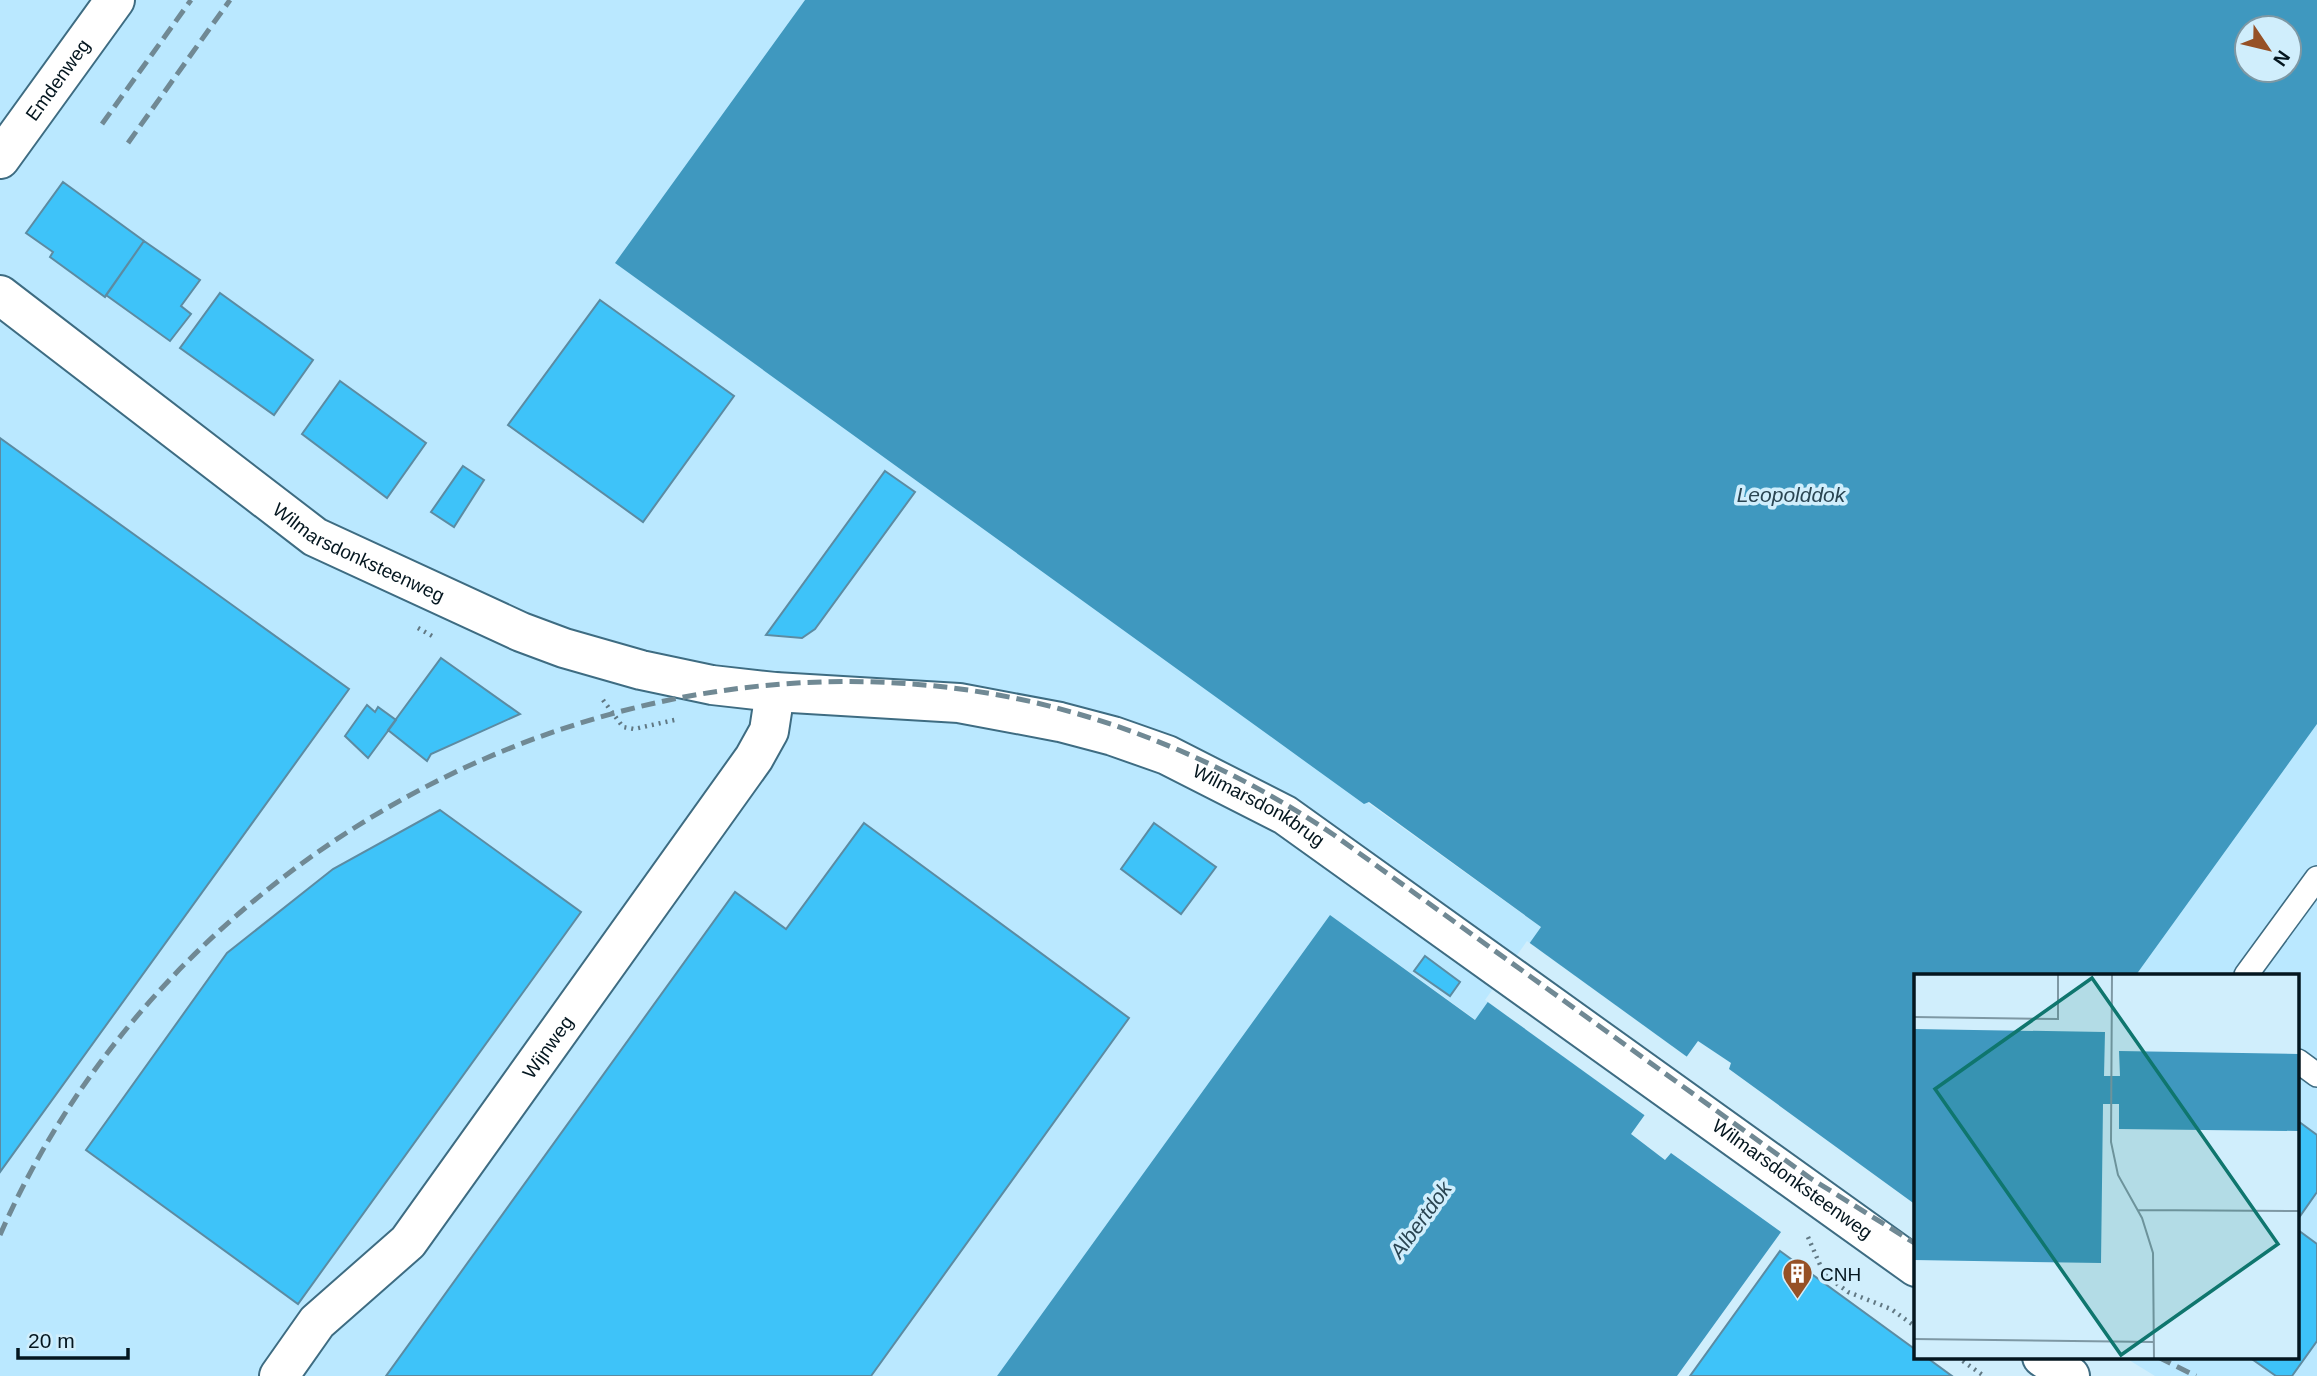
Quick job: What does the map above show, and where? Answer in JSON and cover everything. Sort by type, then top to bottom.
[{"type":"street","name":"Emdenweg","points":[[0,159],[115,0]]},
{"type":"street","name":"Wilmarsdonksteenweg","points":[[0,295],[315,537],[459,606],[564,649],[653,673],[712,685],[775,692]]},
{"type":"street","name":"Wilmarsdonkbrug","points":[[775,692],[959,703],[1087,729],[1167,755],[1285,815],[1671,1090]]},
{"type":"street","name":"Wijnweg","points":[[279,1376],[317,1322],[408,1242],[754,758],[769,731],[775,692]]},
{"type":"street","name":"Wilmarsdonksteenweg","points":[[1671,1090],[1914,1267]]},
{"type":"street","points":[[2043,1358],[2070,1376]]},
{"type":"lane","points":[[2247,974],[2317,878]]},
{"type":"lane","points":[[2300,1062],[2317,1075]]},
{"type":"path","points":[[415,621],[421,632],[447,642]]},
{"type":"path","points":[[601,698],[624,727],[634,729],[677,719],[688,721]]},
{"type":"path","points":[[1807,1236],[1824,1274],[1848,1292],[1891,1310],[1914,1327]]},
{"type":"path","points":[[1958,1358],[1984,1376]]},
{"type":"shaded area","points":[[0,0],[805,0],[615,263],[1541,927],[1476,1020],[1330,915],[997,1376],[0,1376]]},
{"type":"shaded area","points":[[2317,724],[2317,1376],[2155,1376],[2126,1358],[2300,1358],[2300,974],[2137,974]]},
{"type":"water","name":"Leopolddok","points":[[805,0],[2317,0],[2317,724],[2137,974],[1914,974],[1914,1204],[1729,1069],[1731,1063],[1698,1041],[1631,1134],[1665,1160],[1671,1153],[1781,1232],[1677,1376],[997,1376],[1330,915],[1475,1020],[1541,927],[1369,802],[1364,804],[615,263]]},
{"type":"pier","points":[[1527,941],[1690,1059],[1647,1117],[1485,1000]]},
{"type":"building","points":[[63,182],[144,241],[105,297],[50,257],[53,252],[26,233]]},
{"type":"building","points":[[144,241],[200,280],[181,306],[191,314],[170,341],[106,295]]},
{"type":"building","points":[[220,293],[313,360],[274,415],[180,348]]},
{"type":"building","points":[[600,300],[734,396],[643,522],[508,425]]},
{"type":"building","points":[[340,381],[426,443],[387,498],[302,434]]},
{"type":"building","points":[[0,438],[349,689],[0,1172]]},
{"type":"building","points":[[463,466],[484,480],[454,527],[431,512]]},
{"type":"building","points":[[885,471],[915,492],[815,629],[802,638],[766,635]]},
{"type":"building","points":[[441,658],[520,714],[431,754],[427,761],[388,730]]},
{"type":"building","points":[[367,705],[375,712],[378,707],[396,720],[368,758],[345,736]]},
{"type":"building","points":[[440,810],[581,912],[298,1304],[86,1150],[227,953],[333,869]]},
{"type":"building","points":[[864,823],[1129,1018],[871,1376],[386,1376],[735,892],[786,929]]},
{"type":"building","points":[[1154,823],[1216,867],[1181,914],[1121,869]]},
{"type":"building","points":[[1425,956],[1460,982],[1450,996],[1414,971]]},
{"type":"building","points":[[2300,1122],[2317,1135],[2317,1192],[2300,1216]]},
{"type":"building","points":[[2300,1231],[2317,1244],[2317,1341],[2292,1376],[2276,1376],[2250,1358],[2300,1358]]},
{"type":"building","name":"CNH","points":[[1780,1251],[1914,1349],[1914,1358],[1927,1358],[1952,1376],[1690,1376]]},
{"type":"railway","points":[[102,124],[191,0]]},
{"type":"railway","points":[[128,143],[230,0]]},
{"type":"railway","points":[[0,1235],[76,1097],[175,975],[292,871],[425,787],[570,726],[722,691],[879,682],[1037,703],[1076,713],[1153,740],[1264,792],[1334,835],[1810,1178],[1914,1243]]},
{"type":"railway","points":[[2160,1358],[2196,1376]]},
{"type":"place","name":"CNH","points":[[1797,1301]]},
{"type":"water label","name":"Albertdok","points":[[1421,1220]]}]
